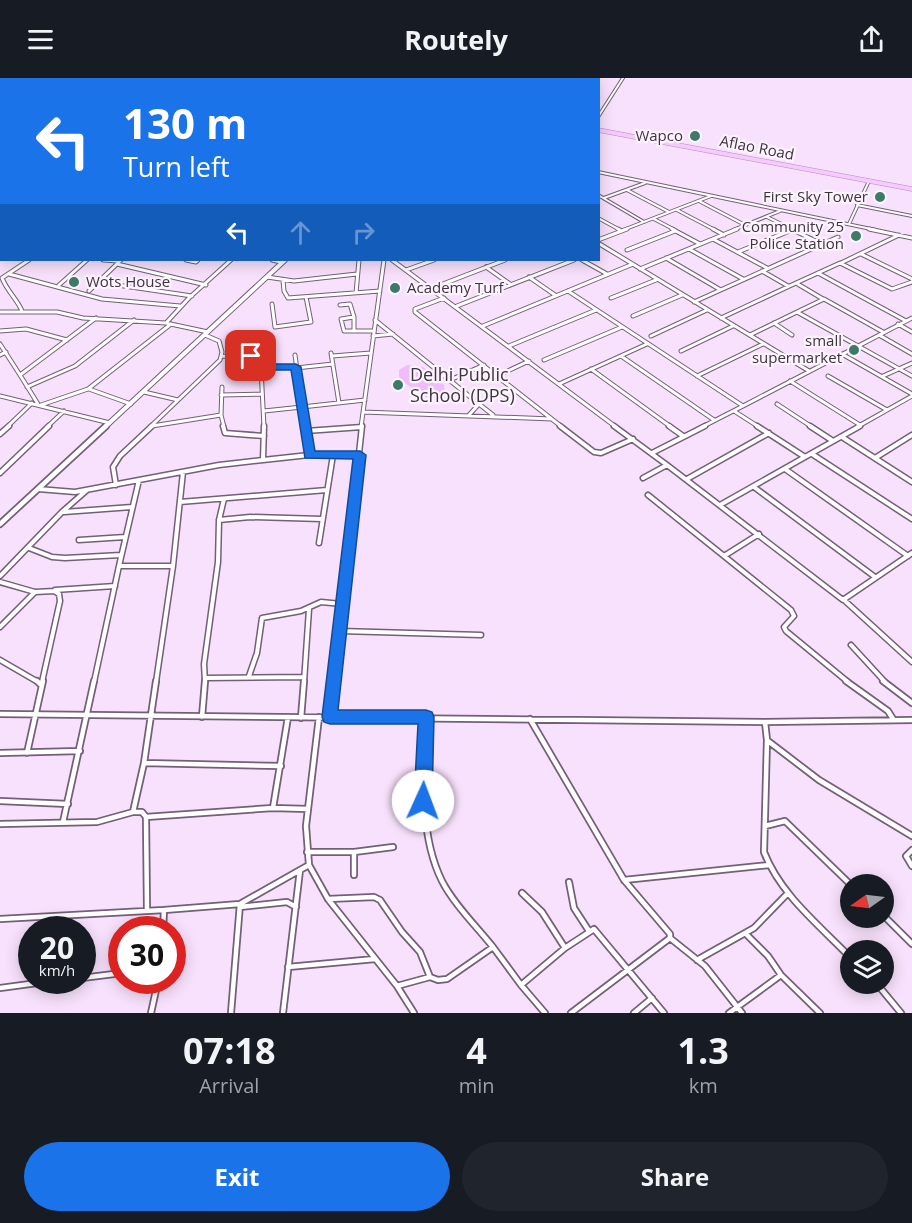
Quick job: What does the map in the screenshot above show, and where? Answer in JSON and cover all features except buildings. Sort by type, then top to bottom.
[{"type":"highway","name":"Aflao Road","points":[[600,130],[912,189]]},
{"type":"street","points":[[600,114],[623,78]]},
{"type":"street","points":[[600,172],[912,237]]},
{"type":"street","points":[[849,225],[869,181]]},
{"type":"street","points":[[603,198],[647,183]]},
{"type":"street","points":[[627,190],[669,213]]},
{"type":"street","points":[[600,196],[645,222]]},
{"type":"street","points":[[600,241],[712,196]]},
{"type":"street","points":[[699,201],[746,225]]},
{"type":"street","points":[[857,205],[912,216]]},
{"type":"street","points":[[677,210],[723,235]]},
{"type":"street","points":[[640,269],[780,211]]},
{"type":"street","points":[[766,216],[823,244]]},
{"type":"street","points":[[600,219],[621,231]]},
{"type":"street","points":[[654,219],[700,244]]},
{"type":"street","points":[[737,252],[792,229]]},
{"type":"street","points":[[627,250],[676,231]]},
{"type":"street","points":[[722,318],[900,235]]},
{"type":"street","points":[[694,302],[838,237]]},
{"type":"street","points":[[713,240],[768,268]]},
{"type":"street","points":[[600,243],[810,371]]},
{"type":"street","points":[[689,249],[744,279]]},
{"type":"street","points":[[861,254],[912,280]]},
{"type":"street","points":[[666,258],[720,290]]},
{"type":"street","points":[[22,311],[2,280],[28,261]]},
{"type":"street","points":[[59,286],[86,261]]},
{"type":"street","points":[[166,323],[180,306],[230,261]]},
{"type":"street","points":[[0,524],[283,261]]},
{"type":"street","points":[[356,293],[359,261]]},
{"type":"street","points":[[330,717],[363,412],[384,261]]},
{"type":"street","points":[[394,261],[759,534],[843,600],[912,662]]},
{"type":"street","points":[[405,270],[431,261]]},
{"type":"street","points":[[430,288],[500,261]]},
{"type":"street","points":[[456,306],[571,261]]},
{"type":"street","points":[[584,261],[607,274]]},
{"type":"street","points":[[89,291],[119,262],[206,285]]},
{"type":"street","points":[[840,263],[892,289],[912,280]]},
{"type":"street","points":[[384,267],[398,264]]},
{"type":"street","points":[[482,326],[633,264]]},
{"type":"street","points":[[485,267],[510,284]]},
{"type":"street","points":[[762,271],[789,286]]},
{"type":"street","points":[[818,273],[910,319]]},
{"type":"street","points":[[9,274],[112,301],[180,306]]},
{"type":"street","points":[[267,277],[283,280],[357,274]]},
{"type":"street","points":[[529,277],[556,296]]},
{"type":"street","points":[[283,280],[286,297],[380,291]]},
{"type":"street","points":[[611,298],[657,280]]},
{"type":"street","points":[[98,282],[192,296]]},
{"type":"street","points":[[796,283],[884,332]]},
{"type":"street","points":[[568,291],[743,406]]},
{"type":"street","points":[[633,316],[682,294]]},
{"type":"street","points":[[272,304],[275,327],[306,324],[311,322],[306,297]]},
{"type":"street","points":[[445,298],[414,310],[598,454],[633,439]]},
{"type":"street","points":[[750,335],[824,299]]},
{"type":"street","points":[[340,305],[350,304],[354,317],[354,331]]},
{"type":"street","points":[[509,346],[597,310]]},
{"type":"street","points":[[651,336],[708,310]]},
{"type":"street","points":[[0,312],[57,312],[75,317],[166,323],[207,334],[219,341],[221,356]]},
{"type":"street","points":[[797,312],[912,376]]},
{"type":"street","points":[[345,338],[341,320],[354,317]]},
{"type":"street","points":[[20,375],[97,318]]},
{"type":"street","points":[[652,453],[910,319]]},
{"type":"street","points":[[27,387],[75,366],[135,320]]},
{"type":"street","points":[[375,320],[494,416]]},
{"type":"street","points":[[773,323],[792,334]]},
{"type":"street","points":[[40,405],[88,388],[171,324]]},
{"type":"street","points":[[898,324],[912,332]]},
{"type":"street","points":[[544,360],[622,326]]},
{"type":"street","points":[[681,351],[734,326]]},
{"type":"street","points":[[0,331],[26,329],[67,340]]},
{"type":"street","points":[[344,331],[374,331]]},
{"type":"street","points":[[373,336],[394,334]]},
{"type":"street","points":[[878,335],[912,354]]},
{"type":"street","points":[[697,376],[763,343]]},
{"type":"street","points":[[0,344],[40,405]]},
{"type":"street","points":[[255,344],[261,368],[264,411],[263,460]]},
{"type":"street","points":[[560,384],[648,344]]},
{"type":"street","points":[[0,355],[6,352]]},
{"type":"street","points":[[339,403],[331,354],[371,353]]},
{"type":"street","points":[[720,505],[785,470],[912,395],[842,354]]},
{"type":"street","points":[[116,485],[115,462],[221,356],[258,357]]},
{"type":"street","points":[[295,356],[309,455]]},
{"type":"street","points":[[621,356],[714,420]]},
{"type":"street","points":[[497,376],[529,361]]},
{"type":"street","points":[[882,377],[912,363]]},
{"type":"street","points":[[261,368],[296,368],[333,364]]},
{"type":"street","points":[[450,380],[484,365]]},
{"type":"street","points":[[591,369],[683,436]]},
{"type":"street","points":[[828,376],[887,410]]},
{"type":"street","points":[[789,381],[860,425]]},
{"type":"street","points":[[222,387],[221,416],[225,433],[264,436]]},
{"type":"street","points":[[88,388],[131,404]]},
{"type":"street","points":[[144,392],[178,400]]},
{"type":"street","points":[[221,395],[262,394]]},
{"type":"street","points":[[0,396],[110,423]]},
{"type":"street","points":[[264,411],[365,400]]},
{"type":"street","points":[[0,434],[2,429],[32,403]]},
{"type":"street","points":[[469,415],[479,404]]},
{"type":"street","points":[[777,404],[833,441]]},
{"type":"street","points":[[0,473],[64,411]]},
{"type":"street","points":[[734,411],[805,457]]},
{"type":"street","points":[[363,412],[552,419]]},
{"type":"street","points":[[151,426],[221,416]]},
{"type":"street","points":[[306,431],[362,427]]},
{"type":"street","points":[[687,479],[770,433]]},
{"type":"street","points":[[875,458],[912,435]]},
{"type":"street","points":[[842,437],[912,481]]},
{"type":"street","points":[[811,454],[912,519]]},
{"type":"street","points":[[38,489],[61,492],[88,490],[263,460],[309,455],[360,455]]},
{"type":"street","points":[[319,543],[333,455]]},
{"type":"street","points":[[643,478],[667,465]]},
{"type":"street","points":[[785,470],[910,555],[843,600]]},
{"type":"street","points":[[133,812],[151,716],[173,566],[183,472]]},
{"type":"street","points":[[63,822],[139,480]]},
{"type":"street","points":[[754,487],[875,577]]},
{"type":"street","points":[[0,576],[62,512],[88,490]]},
{"type":"street","points":[[180,502],[327,490]]},
{"type":"street","points":[[648,495],[794,614],[784,627],[786,631],[837,674],[888,711],[894,720]]},
{"type":"street","points":[[202,717],[206,678],[204,664],[218,562],[219,520],[224,499]]},
{"type":"street","points":[[62,512],[132,507]]},
{"type":"street","points":[[219,520],[250,517],[322,519]]},
{"type":"street","points":[[724,556],[759,534]]},
{"type":"street","points":[[80,540],[125,537]]},
{"type":"street","points":[[29,548],[52,557],[65,558],[121,555]]},
{"type":"street","points":[[119,566],[173,566]]},
{"type":"street","points":[[0,582],[35,592],[115,586]]},
{"type":"street","points":[[27,753],[59,613],[59,596],[54,591]]},
{"type":"street","points":[[0,627],[35,592]]},
{"type":"street","points":[[249,676],[257,653],[262,618],[309,609],[312,605],[321,602],[342,604]]},
{"type":"street","points":[[301,718],[309,609]]},
{"type":"street","points":[[340,631],[481,635]]},
{"type":"street","points":[[851,645],[880,679],[912,703]]},
{"type":"street","points":[[0,660],[35,679],[41,685]]},
{"type":"street","points":[[206,678],[303,677]]},
{"type":"street","points":[[0,714],[765,722],[912,720]]},
{"type":"street","points":[[273,808],[288,717]]},
{"type":"street","points":[[319,717],[308,809],[309,865],[328,899],[397,986],[414,1013]]},
{"type":"street","points":[[426,717],[423,801],[427,832],[435,864],[443,883],[545,1013]]},
{"type":"street","points":[[530,719],[624,880],[667,930],[670,938],[705,966],[742,1013]]},
{"type":"street","points":[[765,722],[767,740],[764,852],[769,865],[788,893],[840,947]]},
{"type":"street","points":[[767,740],[819,780],[912,836]]},
{"type":"street","points":[[0,753],[80,751]]},
{"type":"street","points":[[144,763],[281,766]]},
{"type":"street","points":[[0,801],[68,804]]},
{"type":"street","points":[[146,817],[273,808],[308,809]]},
{"type":"street","points":[[0,824],[106,821],[133,812],[142,812],[146,817],[146,852],[150,882],[147,910]]},
{"type":"street","points":[[765,826],[785,821],[840,874]]},
{"type":"street","points":[[307,852],[354,852],[393,848]]},
{"type":"street","points":[[912,850],[906,856],[912,866]]},
{"type":"street","points":[[354,852],[354,875]]},
{"type":"street","points":[[240,905],[309,865]]},
{"type":"street","points":[[624,880],[769,865]]},
{"type":"street","points":[[283,1013],[300,870]]},
{"type":"street","points":[[569,882],[574,908],[589,931]]},
{"type":"street","points":[[522,893],[542,912],[565,948]]},
{"type":"street","points":[[697,960],[746,934],[788,893]]},
{"type":"street","points":[[328,899],[374,897],[380,900],[402,932],[420,952],[430,977]]},
{"type":"street","points":[[0,919],[287,902],[296,907]]},
{"type":"street","points":[[231,1013],[240,905]]},
{"type":"street","points":[[164,910],[164,916]]},
{"type":"street","points":[[894,926],[912,944]]},
{"type":"street","points":[[521,985],[565,948],[594,929],[664,1013]]},
{"type":"street","points":[[746,934],[817,1012]]},
{"type":"street","points":[[571,1013],[670,938]]},
{"type":"street","points":[[397,986],[430,977],[438,980],[447,979],[493,947]]},
{"type":"street","points":[[288,967],[376,959]]},
{"type":"street","points":[[729,1013],[781,975]]},
{"type":"street","points":[[0,988],[18,986]]},
{"type":"street","points":[[151,1013],[155,994]]},
{"type":"street","points":[[885,994],[901,1013]]},
{"type":"street","points":[[634,1013],[652,998]]},
{"type":"shaded area","points":[[407,365],[423,367],[444,385],[445,392],[432,398],[415,391],[399,377],[399,370]]},
{"type":"place","name":"Wapco","points":[[695,136]]},
{"type":"place","name":"First Sky Tower","points":[[880,197]]},
{"type":"place","name":"Community 25 Police Station","points":[[856,236]]},
{"type":"place","name":"Wots House","points":[[74,282]]},
{"type":"place","name":"Academy Turf","points":[[395,288]]},
{"type":"place","name":"small supermarket","points":[[854,350]]},
{"type":"place","name":"Delhi Public School (DPS)","points":[[398,385]]},
{"type":"route","points":[[251,356],[258,357],[261,368],[296,367],[309,455],[360,455],[330,717],[426,717],[423,801]]}]
